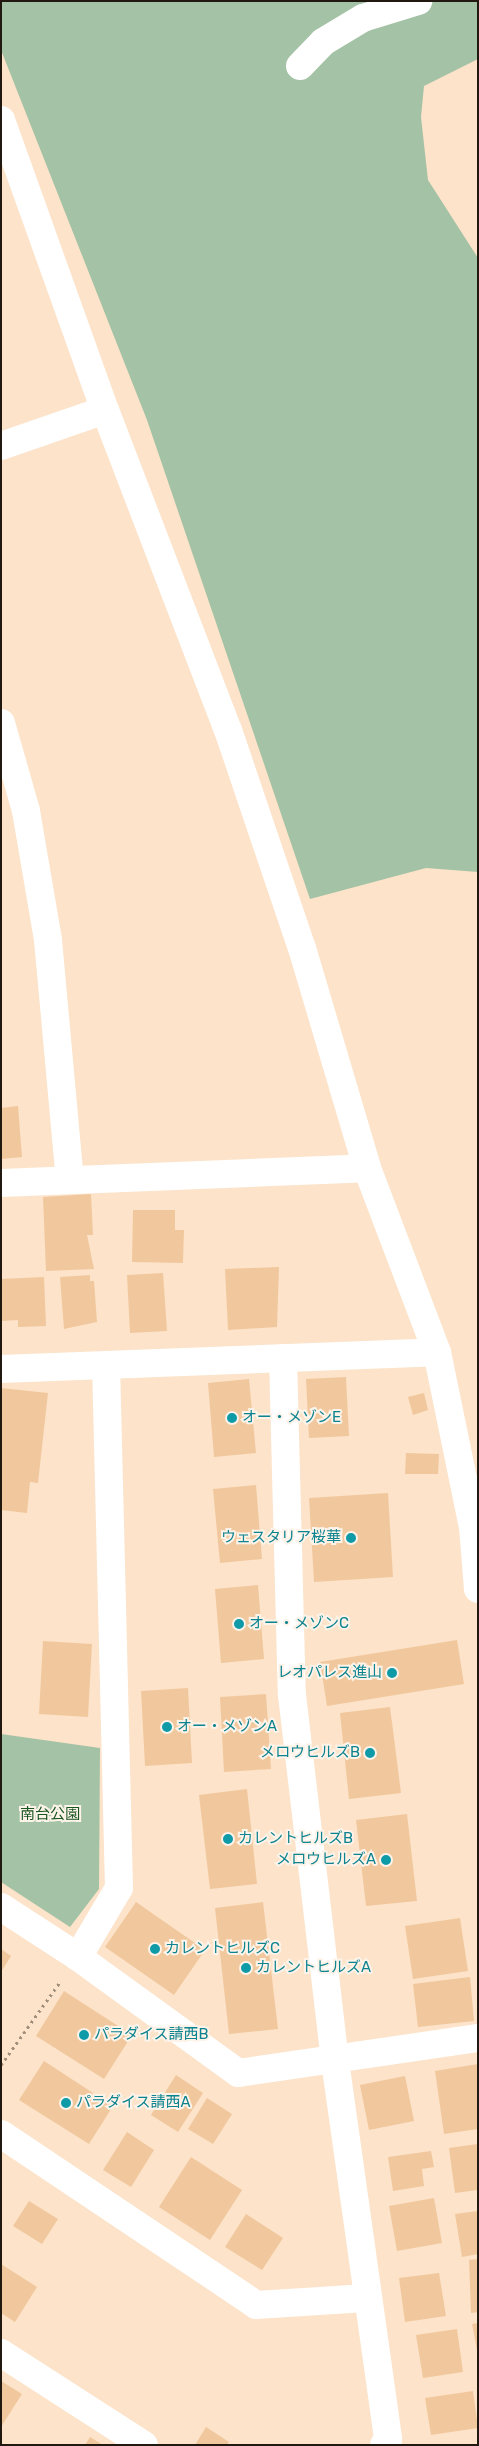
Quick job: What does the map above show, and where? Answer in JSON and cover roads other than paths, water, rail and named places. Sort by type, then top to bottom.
[{"type":"street","points":[[300,66],[323,42],[363,18],[418,1]]},
{"type":"street","points":[[1,120],[105,410],[228,730],[302,948],[367,1168],[437,1352],[473,1527],[478,1589]]},
{"type":"street","points":[[1,446],[105,410]]},
{"type":"street","points":[[1,723],[26,811],[48,940],[70,1180]]},
{"type":"street","points":[[1,1183],[367,1168]]},
{"type":"street","points":[[1,1369],[437,1352]]},
{"type":"street","points":[[283,1358],[292,1695],[335,2062],[366,2298],[388,2439],[384,2445]]},
{"type":"street","points":[[78,1956],[119,1888],[106,1365]]},
{"type":"street","points":[[1,1907],[78,1956],[238,2073],[335,2062],[478,2038]]},
{"type":"street","points":[[1,2134],[256,2305],[366,2298]]},
{"type":"street","points":[[1,2353],[144,2445]]},
{"type":"place","name":"オー・メゾンE","points":[[232,1418]]},
{"type":"place","name":"ウェスタリア桜華","points":[[351,1538]]},
{"type":"place","name":"オー・メゾンC","points":[[239,1624]]},
{"type":"place","name":"レオパレス進山","points":[[392,1673]]},
{"type":"place","name":"オー・メゾンA","points":[[167,1727]]},
{"type":"place","name":"メロウヒルズB","points":[[370,1753]]},
{"type":"place","name":"カレントヒルズB","points":[[228,1839]]},
{"type":"place","name":"メロウヒルズA","points":[[386,1860]]},
{"type":"place","name":"カレントヒルズC","points":[[155,1949]]},
{"type":"place","name":"カレントヒルズA","points":[[246,1968]]},
{"type":"place","name":"パラダイス請西B","points":[[84,2035]]},
{"type":"place","name":"パラダイス請西A","points":[[66,2103]]},
{"type":"park label","name":"南台公園","points":[[50,1815]]}]
